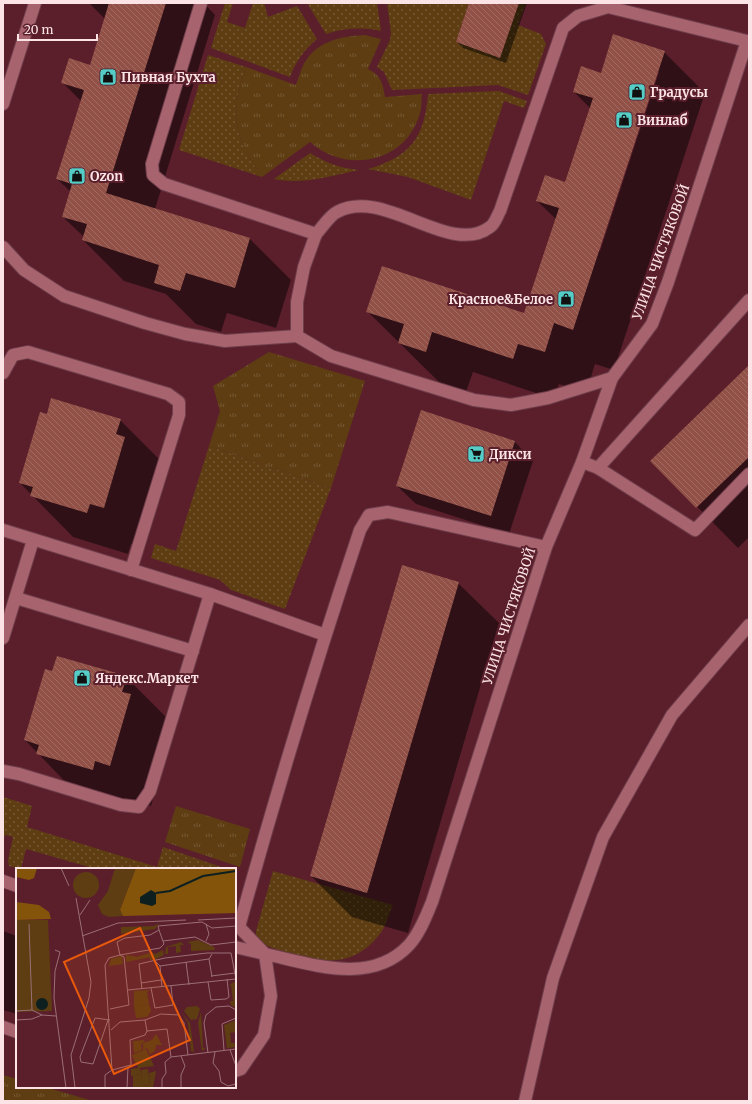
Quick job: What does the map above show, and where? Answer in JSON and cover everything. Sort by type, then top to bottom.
[{"type":"street","points":[[3,104],[35,3]]},
{"type":"street","points":[[201,3],[152,164],[153,175],[164,184],[316,234]]},
{"type":"street","points":[[297,336],[297,302],[304,267],[316,234],[336,212],[354,206],[376,208],[460,236],[477,235],[492,226],[500,212],[563,28],[578,16],[608,5],[748,41]]},
{"type":"street","name":"УЛИЦА ЧИСТЯКОВОЙ","points":[[236,947],[329,968],[361,970],[389,961],[409,945],[422,926],[432,902],[546,547],[582,462],[612,378],[652,324],[668,282],[748,41]]},
{"type":"street","points":[[3,247],[24,270],[64,296],[145,323],[185,334],[224,341],[297,336],[331,356],[474,400],[511,405],[548,398],[612,378]]},
{"type":"street","points":[[598,468],[749,300]]},
{"type":"street","points":[[3,373],[13,355],[28,352],[168,394],[179,402],[179,415],[131,570]]},
{"type":"street","points":[[582,462],[598,468],[695,530],[749,474]]},
{"type":"street","points":[[236,1071],[241,1069],[264,1035],[271,996],[265,954],[239,927],[325,635],[360,530],[370,515],[388,512],[546,547]]},
{"type":"street","points":[[3,530],[210,594],[325,635]]},
{"type":"street","points":[[3,638],[33,540]]},
{"type":"street","points":[[3,771],[19,774],[121,805],[139,807],[150,792],[210,594]]},
{"type":"street","points":[[16,598],[193,651]]},
{"type":"street","points":[[525,1101],[553,978],[603,838],[672,715],[749,625]]},
{"type":"street","points":[[3,881],[16,886]]},
{"type":"street","points":[[3,1027],[16,1032]]},
{"type":"green space","points":[[225,3],[233,3],[227,22],[245,28],[253,3],[264,3],[268,17],[297,6],[317,39],[301,56],[290,77],[211,48]]},
{"type":"green space","points":[[307,3],[377,3],[381,31],[353,29],[340,30],[326,34]]},
{"type":"green space","points":[[387,3],[469,3],[456,42],[500,57],[519,3],[526,3],[518,25],[541,34],[546,44],[528,95],[498,85],[392,90],[384,72],[377,67],[390,40],[391,33]]},
{"type":"green space","points":[[365,35],[381,39],[368,69],[376,74],[381,80],[385,97],[422,94],[421,111],[413,130],[403,143],[389,152],[374,158],[358,160],[341,158],[325,152],[310,142],[262,177],[245,150],[237,125],[237,99],[246,67],[296,85],[307,59],[320,46],[337,39]]},
{"type":"green space","points":[[208,55],[246,67],[237,99],[237,125],[245,150],[262,177],[179,150]]},
{"type":"green space","points":[[499,91],[527,101],[524,108],[504,101],[471,200],[408,177],[368,169],[395,158],[413,143],[423,122],[428,94]]},
{"type":"green space","points":[[310,153],[333,164],[359,170],[306,180],[285,181],[274,179]]},
{"type":"green space","points":[[269,352],[365,381],[331,488],[209,446],[220,411],[213,386]]},
{"type":"green space","points":[[209,446],[331,488],[285,609],[231,590],[220,580],[151,558],[155,544],[176,551]]},
{"type":"green space","points":[[3,797],[32,806],[27,827],[157,867],[163,847],[224,868],[92,868],[26,849],[21,868],[17,868],[9,866],[8,860],[13,837],[5,835],[3,842]]},
{"type":"green space","points":[[176,806],[250,829],[240,867],[165,842]]},
{"type":"green space","points":[[273,871],[393,905],[382,931],[373,942],[363,950],[352,956],[330,961],[305,958],[278,950],[256,939],[256,931]]},
{"type":"green space","points":[[3,1075],[16,1079],[16,1088],[48,1088],[93,1101],[3,1101]]},
{"type":"building","points":[[109,3],[166,3],[106,193],[250,238],[235,288],[186,273],[180,291],[154,283],[159,265],[82,240],[87,224],[62,217],[72,184],[56,179],[84,90],[61,83],[69,58],[90,65]]},
{"type":"building","points":[[469,3],[519,3],[500,58],[456,42]]},
{"type":"building","points":[[613,34],[665,51],[573,330],[554,323],[545,352],[518,344],[513,359],[432,332],[426,352],[398,343],[404,324],[366,312],[382,266],[524,313],[559,208],[536,201],[545,175],[565,182],[593,98],[573,92],[581,66],[601,73]]},
{"type":"building","points":[[749,365],[749,457],[696,508],[650,461]]},
{"type":"building","points":[[51,398],[121,419],[116,434],[125,437],[104,508],[90,504],[87,513],[30,496],[33,487],[19,483],[40,412],[47,414]]},
{"type":"building","points":[[421,410],[515,441],[491,516],[396,486]]},
{"type":"building","points":[[402,565],[459,582],[367,893],[310,876]]},
{"type":"building","points":[[57,656],[127,676],[122,692],[131,694],[110,766],[95,761],[93,770],[36,754],[39,745],[24,740],[45,669],[52,671]]},
{"type":"place","name":"Пивная Бухта","points":[[108,77]]},
{"type":"place","name":"Градусы","points":[[637,92]]},
{"type":"place","name":"Винлаб","points":[[624,120]]},
{"type":"place","name":"Ozon","points":[[77,176]]},
{"type":"place","name":"Красное&Белое","points":[[566,299]]},
{"type":"place","name":"Дикси","points":[[476,454]]},
{"type":"place","name":"Яндекс.Маркет","points":[[82,678]]}]
